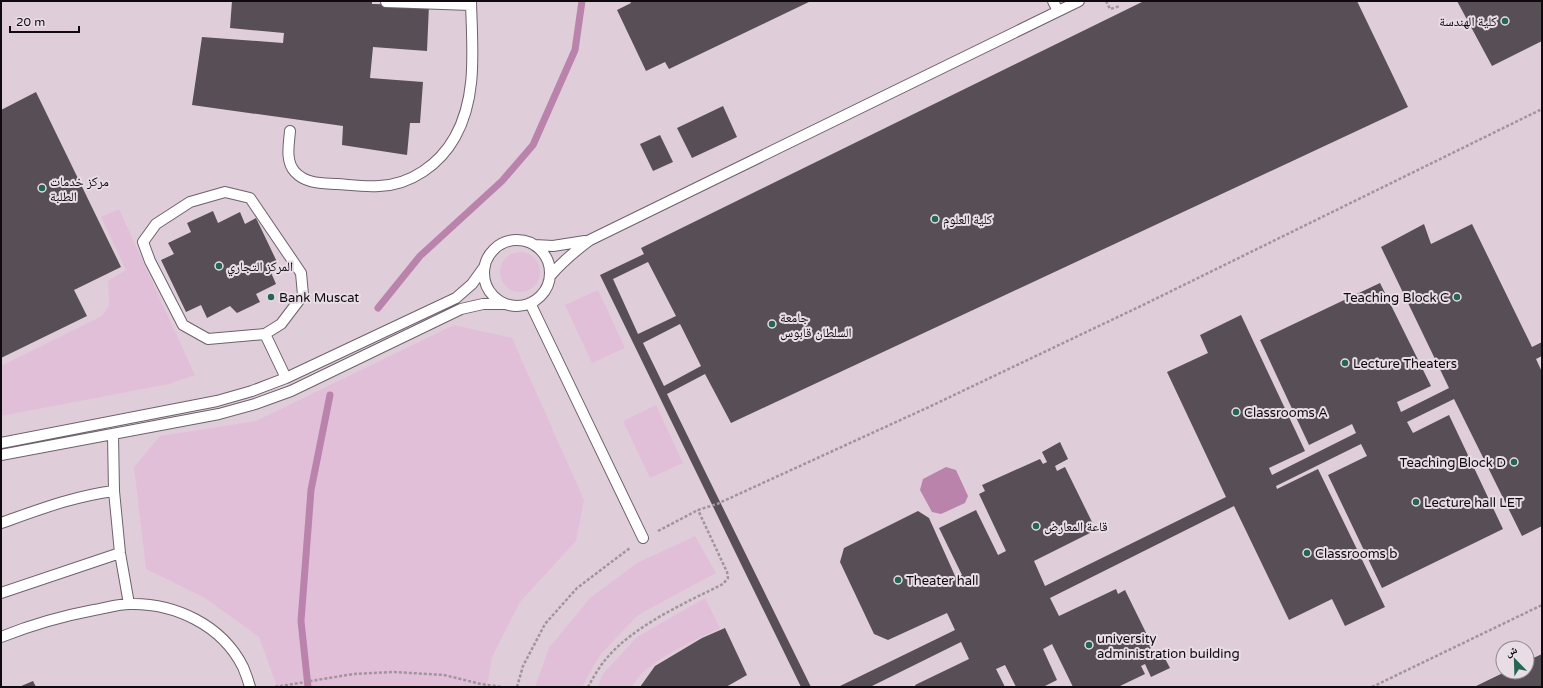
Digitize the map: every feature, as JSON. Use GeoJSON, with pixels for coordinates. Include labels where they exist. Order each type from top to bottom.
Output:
{"type":"FeatureCollection","features":[{"type":"Feature","properties":{"kind":"lane"},"geometry":{"type":"LineString","coordinates":[[1053,1],[1058,11]]}},
{"type":"Feature","properties":{"kind":"lane"},"geometry":{"type":"LineString","coordinates":[[550,276],[575,250],[590,240],[1079,1]]}},
{"type":"Feature","properties":{"kind":"lane"},"geometry":{"type":"LineString","coordinates":[[290,131],[289,160],[294,171],[302,179],[313,182],[380,186],[403,182],[424,172],[441,157],[455,138],[464,117],[470,95],[472,73],[471,3],[386,2]]}},
{"type":"Feature","properties":{"kind":"lane"},"geometry":{"type":"LineString","coordinates":[[225,192],[250,198],[301,273],[303,295],[281,324],[265,334],[208,339],[183,325],[150,261],[143,242],[156,224],[190,202],[225,192]]}},
{"type":"Feature","properties":{"kind":"lane"},"geometry":{"type":"LineString","coordinates":[[1,443],[217,401],[252,391],[286,378],[456,298],[472,284],[485,266],[490,254],[498,246],[504,243],[510,241],[522,241],[534,245],[553,246],[590,240]]}},
{"type":"Feature","properties":{"kind":"lane"},"geometry":{"type":"LineString","coordinates":[[1,455],[219,414],[256,404],[291,390],[461,309],[482,304],[522,306],[530,303],[540,297],[547,287],[550,276],[549,264],[543,253],[534,245]]}},
{"type":"Feature","properties":{"kind":"lane"},"geometry":{"type":"LineString","coordinates":[[485,266],[484,277],[488,289],[495,298],[505,304]]}},
{"type":"Feature","properties":{"kind":"lane"},"geometry":{"type":"LineString","coordinates":[[530,303],[643,538]]}},
{"type":"Feature","properties":{"kind":"lane"},"geometry":{"type":"LineString","coordinates":[[265,334],[286,378]]}},
{"type":"Feature","properties":{"kind":"lane"},"geometry":{"type":"LineString","coordinates":[[113,435],[114,491],[120,553],[129,604]]}},
{"type":"Feature","properties":{"kind":"lane"},"geometry":{"type":"LineString","coordinates":[[1,523],[68,500],[90,494],[114,491]]}},
{"type":"Feature","properties":{"kind":"lane"},"geometry":{"type":"LineString","coordinates":[[1,593],[120,553]]}},
{"type":"Feature","properties":{"kind":"lane"},"geometry":{"type":"LineString","coordinates":[[1,637],[50,620],[129,604],[156,605],[183,612],[206,625],[227,644],[242,666],[250,687]]}},
{"type":"Feature","properties":{"kind":"path"},"geometry":{"type":"LineString","coordinates":[[1106,1],[1110,9],[1120,6]]}},
{"type":"Feature","properties":{"kind":"path"},"geometry":{"type":"LineString","coordinates":[[517,687],[523,666],[545,624],[576,588],[643,538],[698,510],[717,504],[931,406],[1143,305],[1542,109]]}},
{"type":"Feature","properties":{"kind":"path"},"geometry":{"type":"LineString","coordinates":[[588,687],[606,658],[632,634],[668,612],[723,584],[728,578],[727,572],[698,510]]}},
{"type":"Feature","properties":{"kind":"path"},"geometry":{"type":"LineString","coordinates":[[1372,687],[1542,605]]}},
{"type":"Feature","properties":{"kind":"path"},"geometry":{"type":"LineString","coordinates":[[275,687],[353,674],[401,672],[444,675],[481,684],[502,687]]}},
{"type":"Feature","properties":{"kind":"shaded area","name":"جامعة السلطان قابوس"},"geometry":{"type":"Polygon","coordinates":[[[1,1],[1542,1],[1542,687],[1,687],[1,1]]]}},
{"type":"Feature","properties":{"kind":"shaded area"},"geometry":{"type":"Polygon","coordinates":[[[119,209],[195,375],[169,384],[1,416],[1,366],[102,316],[109,306],[108,281],[126,270],[101,217],[119,209]]]}},
{"type":"Feature","properties":{"kind":"shaded area"},"geometry":{"type":"Polygon","coordinates":[[[524,252],[531,255],[537,261],[540,272],[539,280],[531,289],[524,292],[516,292],[509,289],[501,280],[500,268],[503,261],[512,253],[524,252]]]}},
{"type":"Feature","properties":{"kind":"shaded area"},"geometry":{"type":"Polygon","coordinates":[[[598,290],[625,348],[592,363],[565,305],[598,290]]]}},
{"type":"Feature","properties":{"kind":"shaded area"},"geometry":{"type":"Polygon","coordinates":[[[454,325],[512,338],[584,500],[576,541],[520,602],[492,657],[487,687],[277,687],[259,637],[205,598],[146,569],[134,467],[160,436],[256,421],[454,325]]]}},
{"type":"Feature","properties":{"kind":"shaded area"},"geometry":{"type":"Polygon","coordinates":[[[656,405],[683,463],[650,478],[623,421],[656,405]]]}},
{"type":"Feature","properties":{"kind":"shaded area"},"geometry":{"type":"Polygon","coordinates":[[[946,467],[956,470],[968,496],[965,503],[941,514],[932,512],[920,490],[923,479],[946,467]]]}},
{"type":"Feature","properties":{"kind":"shaded area"},"geometry":{"type":"Polygon","coordinates":[[[695,536],[716,573],[638,615],[600,655],[582,687],[535,687],[549,648],[590,598],[637,563],[695,536]]]}},
{"type":"Feature","properties":{"kind":"shaded area"},"geometry":{"type":"Polygon","coordinates":[[[705,598],[720,628],[659,660],[638,678],[632,687],[598,687],[602,675],[637,637],[705,598]]]}},
{"type":"Feature","properties":{"kind":"building"},"geometry":{"type":"Polygon","coordinates":[[[232,1],[372,1],[372,4],[429,5],[427,51],[373,47],[370,78],[423,82],[420,123],[410,123],[407,155],[342,145],[343,126],[192,105],[202,37],[283,43],[284,33],[230,28],[232,1]]]}},
{"type":"Feature","properties":{"kind":"building"},"geometry":{"type":"Polygon","coordinates":[[[630,1],[811,1],[669,69],[665,62],[646,71],[617,10],[631,3],[630,1]]]}},
{"type":"Feature","properties":{"kind":"building","name":"كلية العلوم"},"geometry":{"type":"Polygon","coordinates":[[[1144,1],[1357,1],[1408,107],[731,423],[705,374],[667,394],[811,687],[801,687],[600,275],[644,254],[641,248],[1144,1]],[[648,262],[613,279],[638,334],[676,316],[648,262]],[[680,324],[643,343],[664,386],[701,366],[680,324]]]}},
{"type":"Feature","properties":{"kind":"building","name":"كلية الهندسة"},"geometry":{"type":"Polygon","coordinates":[[[1457,1],[1542,1],[1542,41],[1492,66],[1457,1]]]}},
{"type":"Feature","properties":{"kind":"building","name":"مركز خدمات الطلبة"},"geometry":{"type":"Polygon","coordinates":[[[36,92],[121,267],[74,290],[87,316],[1,358],[1,110],[36,92]]]}},
{"type":"Feature","properties":{"kind":"building"},"geometry":{"type":"Polygon","coordinates":[[[723,106],[737,137],[692,158],[677,128],[723,106]]]}},
{"type":"Feature","properties":{"kind":"building"},"geometry":{"type":"Polygon","coordinates":[[[660,135],[673,162],[653,171],[640,144],[660,135]]]}},
{"type":"Feature","properties":{"kind":"building","name":"المركز التجاري"},"geometry":{"type":"Polygon","coordinates":[[[213,211],[218,223],[240,212],[245,224],[256,218],[278,264],[269,268],[276,284],[256,294],[260,302],[237,313],[230,306],[207,318],[201,305],[186,312],[161,260],[174,254],[168,243],[191,232],[187,223],[213,211]]]}},
{"type":"Feature","properties":{"kind":"building"},"geometry":{"type":"Polygon","coordinates":[[[1424,224],[1431,244],[1472,224],[1532,347],[1542,342],[1542,356],[1536,359],[1542,372],[1542,526],[1522,536],[1454,399],[1407,422],[1413,433],[1449,415],[1503,529],[1382,588],[1328,475],[1367,456],[1361,444],[1276,486],[1277,489],[1318,469],[1385,607],[1345,626],[1332,599],[1289,620],[1234,506],[1050,598],[1059,616],[1116,589],[1118,594],[1125,590],[1153,647],[1145,651],[1148,657],[1161,651],[1170,668],[1151,677],[1145,664],[1141,666],[1145,674],[1118,687],[1073,687],[1052,644],[1043,649],[1057,680],[1043,687],[1016,687],[1005,665],[996,669],[1005,687],[916,687],[915,685],[969,659],[961,642],[870,687],[838,687],[955,630],[947,613],[888,640],[874,634],[840,562],[844,548],[918,511],[929,518],[956,578],[962,575],[939,528],[976,510],[998,555],[1006,551],[979,494],[985,491],[982,485],[1040,459],[1043,464],[1047,462],[1042,452],[1060,442],[1068,459],[1055,466],[1057,471],[1065,467],[1093,524],[1086,527],[1090,533],[1034,561],[1045,586],[1226,497],[1167,372],[1208,353],[1200,335],[1241,315],[1305,451],[1269,468],[1272,475],[1356,433],[1352,424],[1309,445],[1260,340],[1380,283],[1431,386],[1397,402],[1401,412],[1449,388],[1381,247],[1424,224]]]}},
{"type":"Feature","properties":{"kind":"building"},"geometry":{"type":"Polygon","coordinates":[[[725,628],[747,675],[726,687],[640,687],[655,666],[702,638],[725,628]]]}},
{"type":"Feature","properties":{"kind":"building"},"geometry":{"type":"Polygon","coordinates":[[[1542,654],[1542,687],[1474,687],[1495,677],[1495,680],[1535,680],[1535,657],[1542,654]]]}},
{"type":"Feature","properties":{"kind":"building"},"geometry":{"type":"Polygon","coordinates":[[[33,681],[36,687],[19,687],[33,681]]]}},
{"type":"Feature","properties":{"kind":"waterway"},"geometry":{"type":"LineString","coordinates":[[378,308],[420,256],[502,181],[533,145],[575,50],[582,1]]}},
{"type":"Feature","properties":{"kind":"waterway"},"geometry":{"type":"LineString","coordinates":[[308,687],[301,621],[311,490],[330,395]]}},
{"type":"Feature","properties":{"kind":"place","name":"كلية الهندسة"},"geometry":{"type":"Point","coordinates":[1505,21]}},
{"type":"Feature","properties":{"kind":"place","name":"مركز خدمات الطلبة"},"geometry":{"type":"Point","coordinates":[42,188]}},
{"type":"Feature","properties":{"kind":"place","name":"كلية العلوم"},"geometry":{"type":"Point","coordinates":[935,219]}},
{"type":"Feature","properties":{"kind":"place","name":"المركز التجاري"},"geometry":{"type":"Point","coordinates":[219,266]}},
{"type":"Feature","properties":{"kind":"place","name":"Bank Muscat"},"geometry":{"type":"Point","coordinates":[271,297]}},
{"type":"Feature","properties":{"kind":"place","name":"Teaching Block C"},"geometry":{"type":"Point","coordinates":[1457,297]}},
{"type":"Feature","properties":{"kind":"place","name":"جامعة السلطان قابوس"},"geometry":{"type":"Point","coordinates":[772,324]}},
{"type":"Feature","properties":{"kind":"place","name":"Lecture Theaters"},"geometry":{"type":"Point","coordinates":[1345,363]}},
{"type":"Feature","properties":{"kind":"place","name":"Classrooms A"},"geometry":{"type":"Point","coordinates":[1236,412]}},
{"type":"Feature","properties":{"kind":"place","name":"Teaching Block D"},"geometry":{"type":"Point","coordinates":[1514,462]}},
{"type":"Feature","properties":{"kind":"place","name":"Lecture hall LET"},"geometry":{"type":"Point","coordinates":[1416,502]}},
{"type":"Feature","properties":{"kind":"place","name":"قاعة المعارض"},"geometry":{"type":"Point","coordinates":[1036,526]}},
{"type":"Feature","properties":{"kind":"place","name":"Classrooms b"},"geometry":{"type":"Point","coordinates":[1307,553]}},
{"type":"Feature","properties":{"kind":"place","name":"Theater hall"},"geometry":{"type":"Point","coordinates":[898,580]}},
{"type":"Feature","properties":{"kind":"place","name":"university administration building"},"geometry":{"type":"Point","coordinates":[1089,645]}}]}
